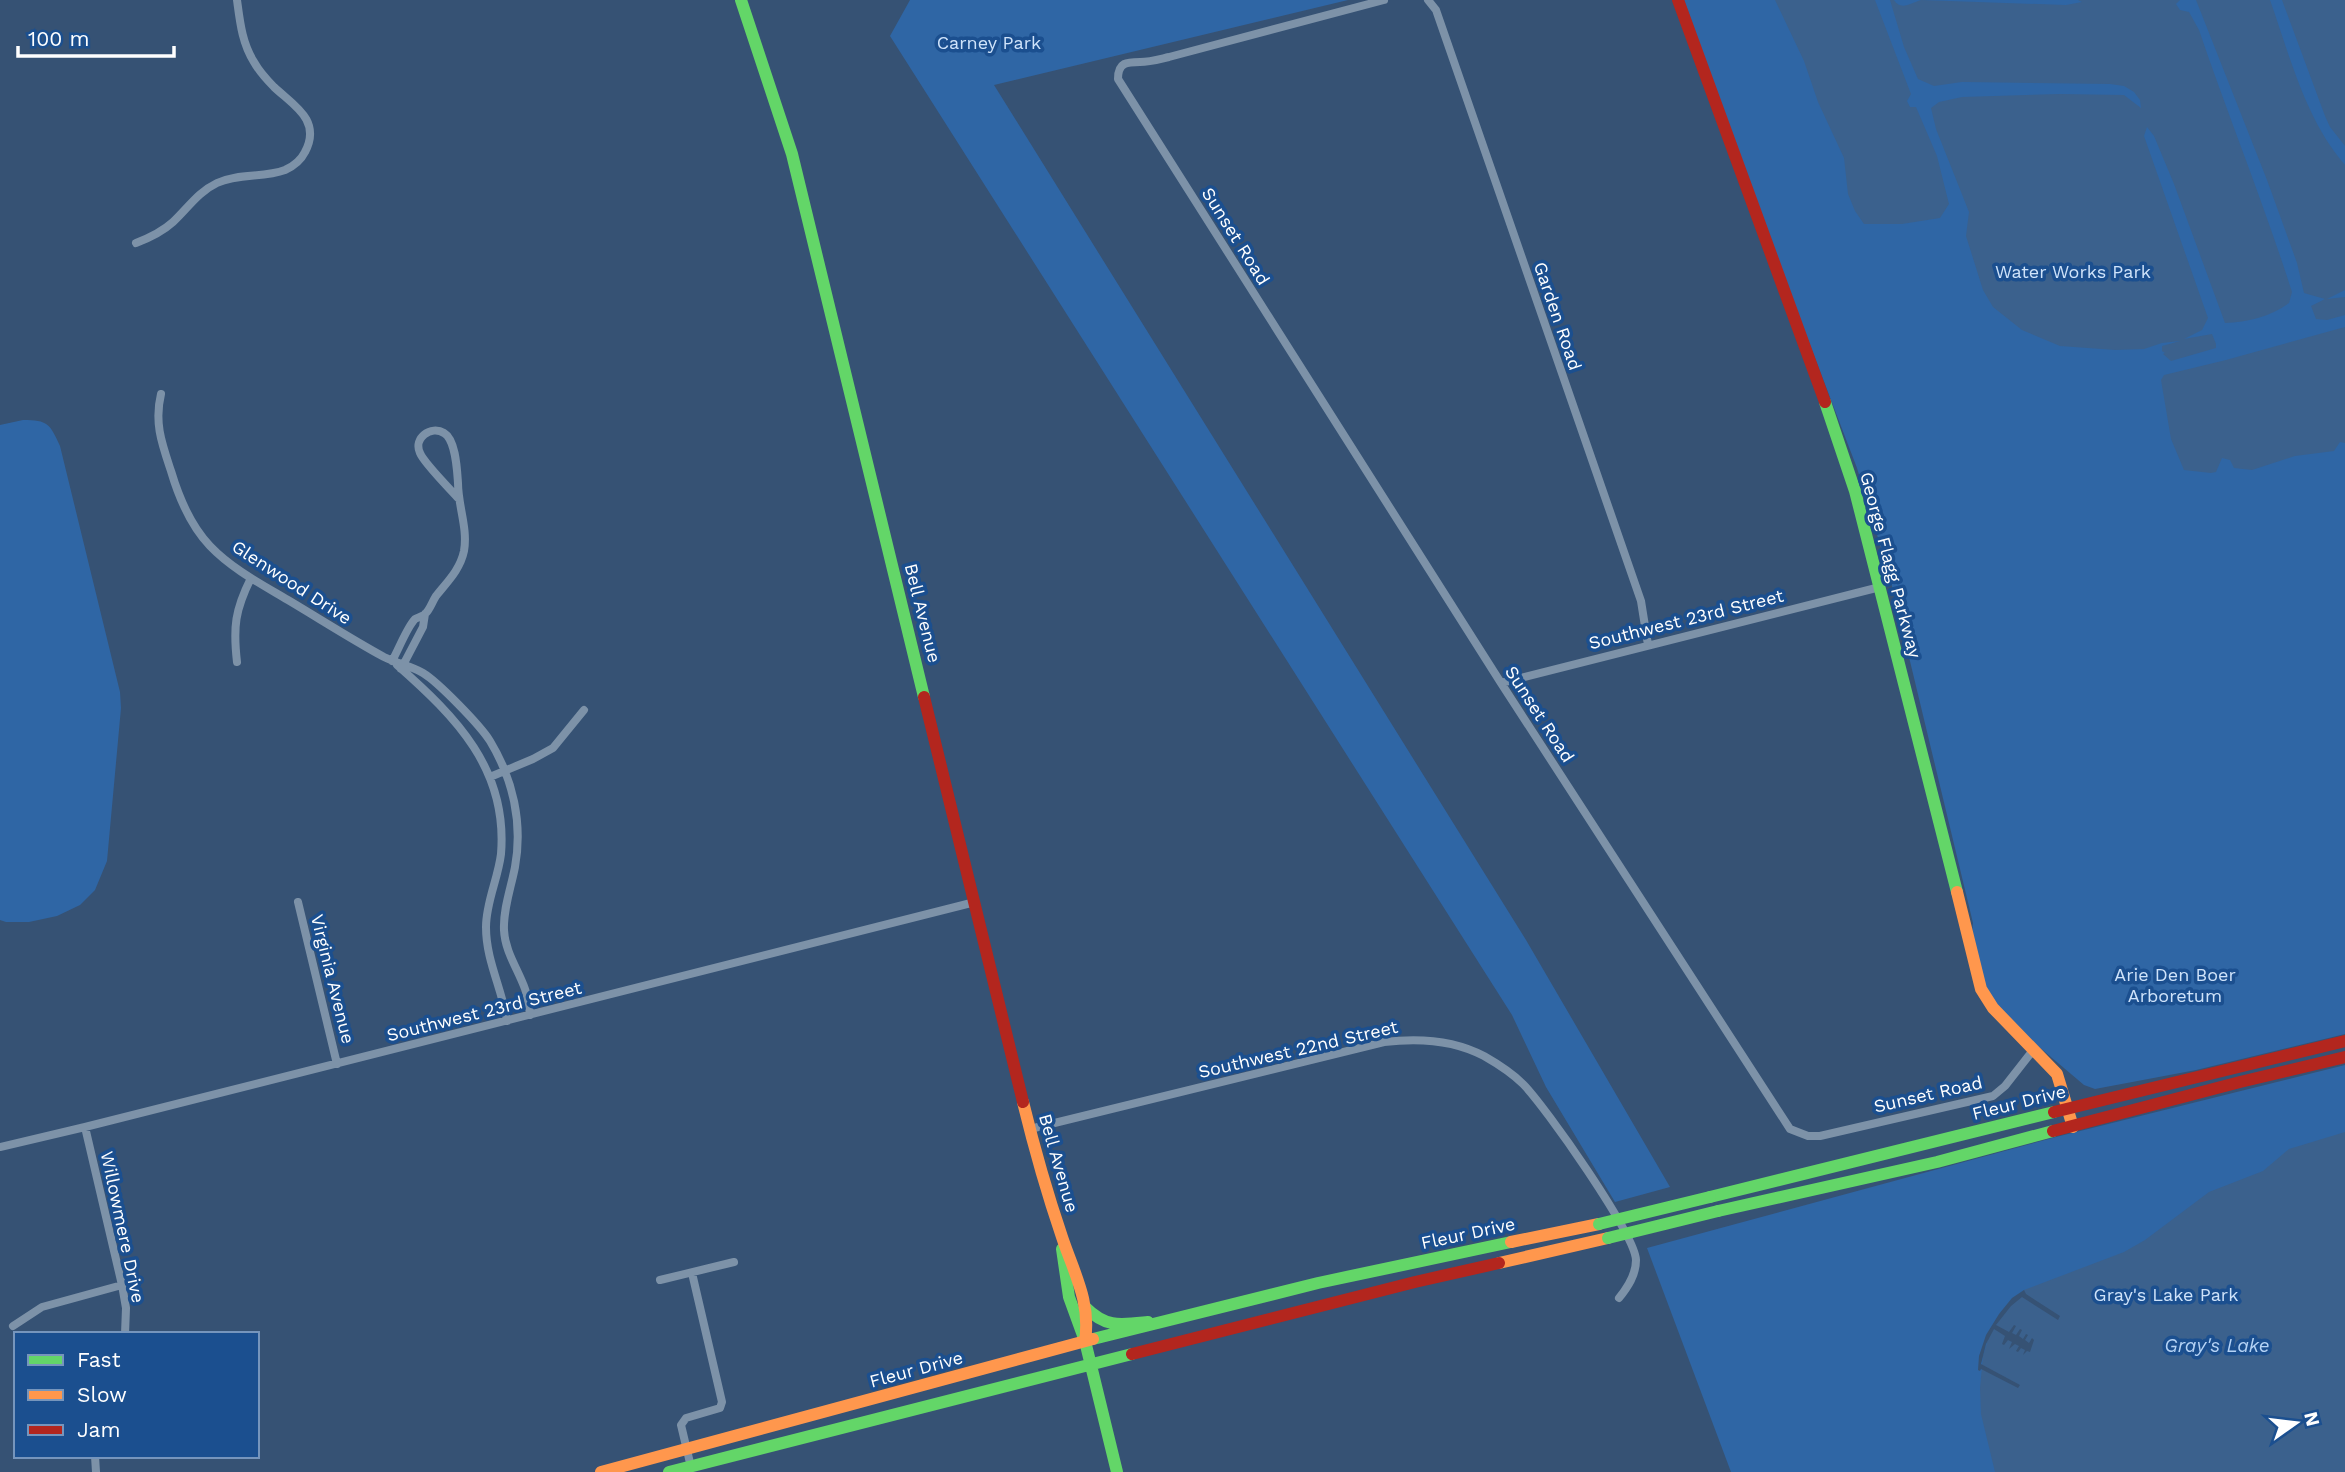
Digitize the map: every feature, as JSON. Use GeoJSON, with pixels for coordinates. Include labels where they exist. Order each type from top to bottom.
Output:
{"type":"FeatureCollection","features":[{"type":"Feature","properties":{"kind":"main road","name":"Bell Avenue"},"geometry":{"type":"LineString","coordinates":[[741,0],[792,154],[1030,1129],[1085,1307],[1088,1321],[1085,1341]]}},
{"type":"Feature","properties":{"kind":"main road","name":"George Flagg Parkway"},"geometry":{"type":"LineString","coordinates":[[1678,0],[1839,439],[1855,491],[1975,972],[1981,989],[1993,1008],[2057,1074],[2073,1126]]}},
{"type":"Feature","properties":{"kind":"main road","name":"Fleur Drive"},"geometry":{"type":"LineString","coordinates":[[601,1472],[1085,1341],[1318,1283],[1600,1224],[2345,1041]]}},
{"type":"Feature","properties":{"kind":"main road","name":"Fleur Drive"},"geometry":{"type":"LineString","coordinates":[[669,1472],[1415,1282],[1937,1162],[2345,1057]]}},
{"type":"Feature","properties":{"kind":"main road","name":"Bell Avenue"},"geometry":{"type":"LineString","coordinates":[[1062,1238],[1063,1273],[1076,1325],[1085,1341],[1117,1472]]}},
{"type":"Feature","properties":{"kind":"main road"},"geometry":{"type":"LineString","coordinates":[[1085,1307],[1095,1318],[1114,1325],[1176,1319]]}},
{"type":"Feature","properties":{"kind":"street"},"geometry":{"type":"LineString","coordinates":[[136,243],[161,232],[203,192],[217,183],[247,175],[285,170],[302,157],[307,148],[310,130],[307,120],[302,111],[267,80],[252,59],[243,35],[237,0]]}},
{"type":"Feature","properties":{"kind":"street","name":"Sunset Road"},"geometry":{"type":"LineString","coordinates":[[1384,0],[1169,57],[1127,61],[1121,65],[1118,79],[1501,683],[1790,1129],[1798,1134],[1820,1136],[1993,1096],[2005,1086],[2034,1049]]}},
{"type":"Feature","properties":{"kind":"street","name":"Garden Road"},"geometry":{"type":"LineString","coordinates":[[1428,0],[1436,10],[1641,601],[1648,645]]}},
{"type":"Feature","properties":{"kind":"street","name":"Glenwood Drive"},"geometry":{"type":"LineString","coordinates":[[161,394],[157,411],[158,430],[183,505],[211,547],[251,578],[402,667],[452,718],[469,740],[490,777],[499,806],[502,843],[486,924],[487,947],[490,964],[501,988],[507,1021]]}},
{"type":"Feature","properties":{"kind":"street"},"geometry":{"type":"LineString","coordinates":[[392,661],[415,620],[425,614],[457,568],[463,553],[463,521],[451,439],[443,432],[432,430],[424,434],[419,442],[419,453],[458,498]]}},
{"type":"Feature","properties":{"kind":"street"},"geometry":{"type":"LineString","coordinates":[[237,662],[235,615],[251,578]]}},
{"type":"Feature","properties":{"kind":"street","name":"Southwest 23rd Street"},"geometry":{"type":"LineString","coordinates":[[1501,683],[1880,587]]}},
{"type":"Feature","properties":{"kind":"street"},"geometry":{"type":"LineString","coordinates":[[402,667],[424,627],[425,614]]}},
{"type":"Feature","properties":{"kind":"street","name":"Glenwood Drive"},"geometry":{"type":"LineString","coordinates":[[402,667],[423,673],[464,711],[489,740],[505,770],[518,831],[504,933],[510,957],[527,992],[530,1015]]}},
{"type":"Feature","properties":{"kind":"street"},"geometry":{"type":"LineString","coordinates":[[490,777],[553,748],[584,710]]}},
{"type":"Feature","properties":{"kind":"street"},"geometry":{"type":"LineString","coordinates":[[492,893],[508,896]]}},
{"type":"Feature","properties":{"kind":"street","name":"Virginia Avenue"},"geometry":{"type":"LineString","coordinates":[[298,902],[337,1064]]}},
{"type":"Feature","properties":{"kind":"street","name":"Southwest 23rd Street"},"geometry":{"type":"LineString","coordinates":[[0,1147],[85,1128],[975,902]]}},
{"type":"Feature","properties":{"kind":"street","name":"Southwest 22nd Street"},"geometry":{"type":"LineString","coordinates":[[1030,1129],[1384,1042],[1434,1041],[1467,1049],[1511,1073],[1541,1105],[1629,1238],[1636,1258],[1633,1276],[1619,1298]]}},
{"type":"Feature","properties":{"kind":"street","name":"Willowmere Drive"},"geometry":{"type":"LineString","coordinates":[[85,1128],[122,1285],[126,1308],[125,1332]]}},
{"type":"Feature","properties":{"kind":"street"},"geometry":{"type":"LineString","coordinates":[[660,1280],[734,1262]]}},
{"type":"Feature","properties":{"kind":"street"},"geometry":{"type":"LineString","coordinates":[[691,1466],[681,1425],[686,1418],[720,1408],[722,1402],[692,1273]]}},
{"type":"Feature","properties":{"kind":"street"},"geometry":{"type":"LineString","coordinates":[[13,1326],[42,1307],[122,1285]]}},
{"type":"Feature","properties":{"kind":"green space","name":"Carney Park"},"geometry":{"type":"Polygon","coordinates":[[[910,0],[1348,0],[994,85],[1526,940],[1670,1187],[1615,1202],[1546,1087],[1512,1015],[890,36],[910,0]]]}},
{"type":"Feature","properties":{"kind":"green space","name":"Water Works Park"},"geometry":{"type":"Polygon","coordinates":[[[1684,0],[2345,0],[2345,1034],[2196,1070],[2095,1089],[2084,1085],[2013,1025],[1996,1007],[1983,981],[1972,934],[1973,923],[1890,578],[1857,468],[1768,235],[1684,0]]]}},
{"type":"Feature","properties":{"kind":"green space"},"geometry":{"type":"Polygon","coordinates":[[[23,420],[43,422],[54,433],[60,446],[120,692],[121,708],[107,861],[95,890],[80,905],[57,916],[29,922],[6,922],[0,920],[0,425],[23,420]]]}},
{"type":"Feature","properties":{"kind":"green space","name":"Gray's Lake Park"},"geometry":{"type":"Polygon","coordinates":[[[2345,1065],[2345,1472],[1731,1472],[1647,1248],[2056,1137],[2345,1065]]]}},
{"type":"Feature","properties":{"kind":"water"},"geometry":{"type":"Polygon","coordinates":[[[1775,0],[1875,0],[1911,94],[1907,101],[1910,107],[1916,107],[1937,156],[1949,204],[1940,218],[1902,224],[1864,224],[1848,194],[1844,158],[1818,102],[1804,61],[1775,0]]]}},
{"type":"Feature","properties":{"kind":"water"},"geometry":{"type":"Polygon","coordinates":[[[1890,0],[1903,6],[1921,0],[2066,5],[2082,2],[2078,0],[2180,0],[2176,4],[2180,10],[2189,12],[2199,30],[2258,194],[2292,292],[2289,303],[2258,318],[2225,323],[2174,184],[2154,136],[2147,127],[2144,136],[2208,318],[2202,330],[2184,339],[2212,334],[2216,348],[2171,361],[2163,354],[2165,353],[2162,346],[2180,341],[2144,349],[2115,350],[2060,346],[2022,330],[1993,307],[1983,290],[1966,236],[1969,212],[1936,129],[1931,108],[1939,102],[1962,97],[2124,95],[2141,108],[2140,100],[2124,86],[2110,84],[1962,82],[1934,86],[1918,79],[1904,47],[1890,0]]]}},
{"type":"Feature","properties":{"kind":"water"},"geometry":{"type":"Polygon","coordinates":[[[2196,0],[2270,0],[2309,107],[2319,128],[2345,165],[2345,290],[2327,299],[2345,297],[2345,315],[2327,320],[2316,319],[2311,306],[2325,299],[2304,293],[2297,263],[2267,180],[2196,0]]]}},
{"type":"Feature","properties":{"kind":"water"},"geometry":{"type":"Polygon","coordinates":[[[2282,0],[2345,0],[2345,146],[2325,116],[2282,0]]]}},
{"type":"Feature","properties":{"kind":"water"},"geometry":{"type":"Polygon","coordinates":[[[2345,327],[2345,443],[2340,442],[2334,451],[2295,456],[2252,470],[2234,468],[2230,460],[2222,458],[2216,472],[2184,470],[2171,439],[2161,380],[2164,375],[2345,327]]]}},
{"type":"Feature","properties":{"kind":"water","name":"Gray's Lake"},"geometry":{"type":"Polygon","coordinates":[[[2345,1132],[2345,1472],[1995,1472],[1981,1414],[1983,1356],[1989,1336],[2024,1290],[2124,1252],[2145,1240],[2209,1192],[2263,1171],[2289,1149],[2345,1132]]]}},
{"type":"Feature","properties":{"kind":"pier"},"geometry":{"type":"Polygon","coordinates":[[[2024,1290],[2060,1316],[2058,1320],[2022,1297],[1996,1325],[2009,1332],[2016,1326],[2012,1333],[2016,1335],[2022,1330],[2019,1336],[2023,1339],[2028,1335],[2025,1340],[2029,1343],[2032,1338],[2034,1340],[2030,1352],[2027,1351],[2023,1355],[2025,1350],[2021,1348],[2016,1351],[2019,1346],[2015,1344],[2009,1349],[2012,1342],[2008,1340],[2002,1344],[2005,1336],[1994,1329],[1986,1344],[1981,1364],[2020,1385],[2018,1388],[1981,1369],[1978,1370],[1979,1356],[1986,1335],[2012,1298],[2024,1290]]]}},
{"type":"Feature","properties":{"kind":"traffic: fast"},"geometry":{"type":"LineString","coordinates":[[741,0],[792,154],[924,697]]}},
{"type":"Feature","properties":{"kind":"traffic: fast"},"geometry":{"type":"LineString","coordinates":[[1825,402],[1855,491],[1957,892]]}},
{"type":"Feature","properties":{"kind":"traffic: fast"},"geometry":{"type":"LineString","coordinates":[[1710,1197],[2054,1112]]}},
{"type":"Feature","properties":{"kind":"traffic: fast"},"geometry":{"type":"LineString","coordinates":[[1718,1211],[1937,1162],[2053,1131]]}},
{"type":"Feature","properties":{"kind":"traffic: fast"},"geometry":{"type":"LineString","coordinates":[[1599,1224],[1710,1197]]}},
{"type":"Feature","properties":{"kind":"traffic: fast"},"geometry":{"type":"LineString","coordinates":[[1608,1238],[1718,1211]]}},
{"type":"Feature","properties":{"kind":"traffic: fast"},"geometry":{"type":"LineString","coordinates":[[1093,1339],[1318,1283],[1511,1242]]}},
{"type":"Feature","properties":{"kind":"traffic: fast"},"geometry":{"type":"LineString","coordinates":[[1062,1249],[1069,1297],[1085,1341],[1117,1472]]}},
{"type":"Feature","properties":{"kind":"traffic: fast"},"geometry":{"type":"LineString","coordinates":[[1085,1307],[1100,1319],[1114,1324],[1148,1322]]}},
{"type":"Feature","properties":{"kind":"traffic: fast"},"geometry":{"type":"LineString","coordinates":[[669,1472],[1132,1354]]}},
{"type":"Feature","properties":{"kind":"traffic: slow"},"geometry":{"type":"LineString","coordinates":[[1957,892],[1981,989],[1993,1008],[2057,1074],[2073,1127]]}},
{"type":"Feature","properties":{"kind":"traffic: slow"},"geometry":{"type":"LineString","coordinates":[[1023,1102],[1046,1187],[1084,1300],[1085,1341]]}},
{"type":"Feature","properties":{"kind":"traffic: slow"},"geometry":{"type":"LineString","coordinates":[[1511,1242],[1599,1224]]}},
{"type":"Feature","properties":{"kind":"traffic: slow"},"geometry":{"type":"LineString","coordinates":[[1499,1263],[1608,1238]]}},
{"type":"Feature","properties":{"kind":"traffic: slow"},"geometry":{"type":"LineString","coordinates":[[601,1472],[1093,1339]]}},
{"type":"Feature","properties":{"kind":"traffic: jam"},"geometry":{"type":"LineString","coordinates":[[1678,0],[1825,402]]}},
{"type":"Feature","properties":{"kind":"traffic: jam"},"geometry":{"type":"LineString","coordinates":[[924,697],[1023,1102]]}},
{"type":"Feature","properties":{"kind":"traffic: jam"},"geometry":{"type":"LineString","coordinates":[[2054,1112],[2345,1041]]}},
{"type":"Feature","properties":{"kind":"traffic: jam"},"geometry":{"type":"LineString","coordinates":[[2053,1131],[2345,1057]]}},
{"type":"Feature","properties":{"kind":"traffic: jam"},"geometry":{"type":"LineString","coordinates":[[1132,1354],[1499,1263]]}},
{"type":"Feature","properties":{"kind":"park label","name":"Arie Den Boer Arboretum"},"geometry":{"type":"Point","coordinates":[2175,984]}}]}
